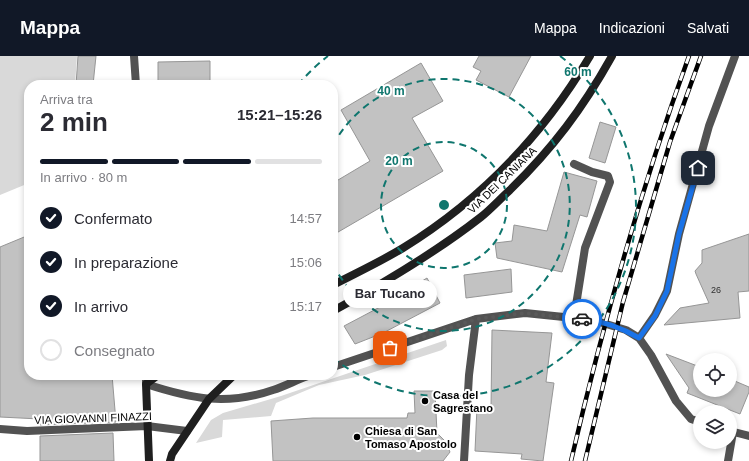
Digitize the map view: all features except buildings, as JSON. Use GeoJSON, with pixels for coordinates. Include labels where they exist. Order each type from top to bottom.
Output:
{"type":"FeatureCollection","features":[{"type":"Feature","properties":{"kind":"main road","name":"VIA DEI CANIANA"},"geometry":{"type":"LineString","coordinates":[[338,283],[402,249],[437,226],[473,198],[503,171],[557,108],[590,56]]}},
{"type":"Feature","properties":{"kind":"main road","name":"VIA DEI CANIANA"},"geometry":{"type":"LineString","coordinates":[[338,308],[379,286],[456,236],[483,216],[531,169],[560,136],[590,96],[612,56]]}},
{"type":"Feature","properties":{"kind":"main road"},"geometry":{"type":"LineString","coordinates":[[149,461],[146,384],[151,380]]}},
{"type":"Feature","properties":{"kind":"main road"},"geometry":{"type":"LineString","coordinates":[[170,461],[187,431],[209,399],[229,380]]}},
{"type":"Feature","properties":{"kind":"street"},"geometry":{"type":"LineString","coordinates":[[134,56],[136,80]]}},
{"type":"Feature","properties":{"kind":"street"},"geometry":{"type":"LineString","coordinates":[[639,338],[655,316],[667,291],[679,234],[709,126],[735,56]]}},
{"type":"Feature","properties":{"kind":"street"},"geometry":{"type":"LineString","coordinates":[[574,164],[592,172],[608,176],[610,182],[585,248],[574,318]]}},
{"type":"Feature","properties":{"kind":"street"},"geometry":{"type":"LineString","coordinates":[[338,366],[476,319],[525,313],[592,320],[626,330],[639,338],[651,355],[676,401],[693,420]]}},
{"type":"Feature","properties":{"kind":"street"},"geometry":{"type":"LineString","coordinates":[[464,461],[469,375],[476,319]]}},
{"type":"Feature","properties":{"kind":"street"},"geometry":{"type":"LineString","coordinates":[[146,380],[146,384],[174,393],[209,399],[235,400],[275,389],[297,380]]}},
{"type":"Feature","properties":{"kind":"street","name":"VIA GIOVANNI FINAZZI"},"geometry":{"type":"LineString","coordinates":[[0,429],[27,431],[148,426],[187,431]]}},
{"type":"Feature","properties":{"kind":"street"},"geometry":{"type":"LineString","coordinates":[[737,432],[749,436]]}},
{"type":"Feature","properties":{"kind":"street"},"geometry":{"type":"LineString","coordinates":[[728,461],[730,449]]}},
{"type":"Feature","properties":{"kind":"shaded area"},"geometry":{"type":"Polygon","coordinates":[[[0,56],[77,56],[75,80],[24,80],[24,185],[0,195],[0,56]]]}},
{"type":"Feature","properties":{"kind":"shaded area"},"geometry":{"type":"Polygon","coordinates":[[[446,340],[447,346],[442,350],[365,375],[319,385],[276,403],[271,416],[223,420],[222,437],[196,443],[211,420],[223,413],[328,380],[338,380],[338,377],[446,340]]]}},
{"type":"Feature","properties":{"kind":"railway"},"geometry":{"type":"LineString","coordinates":[[571,461],[596,358],[624,257],[671,106],[689,56]]}},
{"type":"Feature","properties":{"kind":"railway"},"geometry":{"type":"LineString","coordinates":[[585,461],[623,302],[670,142],[701,56]]}},
{"type":"Feature","properties":{"kind":"way so far"},"geometry":{"type":"LineString","coordinates":[[390,348],[476,319],[525,313],[582,319]]}},
{"type":"Feature","properties":{"kind":"place","name":"Bar Tucano"},"geometry":{"type":"Point","coordinates":[390,348]}},
{"type":"Feature","properties":{"kind":"place","name":"Casa del Sagrestano"},"geometry":{"type":"Point","coordinates":[425,401]}},
{"type":"Feature","properties":{"kind":"place","name":"Chiesa di San Tomaso Apostolo"},"geometry":{"type":"Point","coordinates":[357,437]}},
{"type":"Feature","properties":{"kind":"route"},"geometry":{"type":"LineString","coordinates":[[582,319],[592,320],[626,330],[639,338],[655,316],[667,291],[679,234],[698,168]]}}]}
